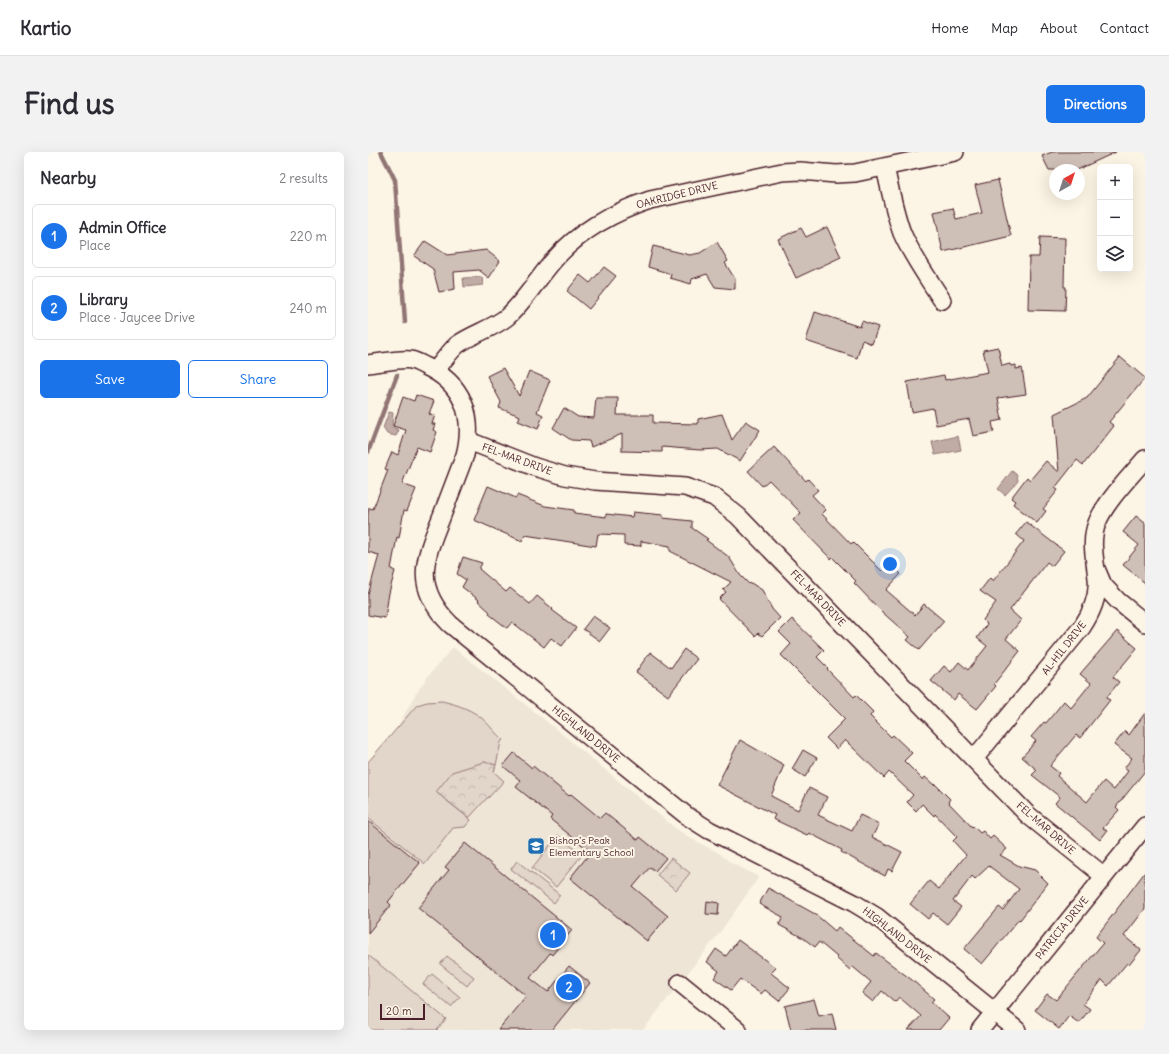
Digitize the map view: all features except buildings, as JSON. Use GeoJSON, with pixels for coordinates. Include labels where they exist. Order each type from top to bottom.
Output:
{"type":"FeatureCollection","features":[{"type":"Feature","properties":{"kind":"street","name":"OAKRIDGE DRIVE"},"geometry":{"type":"LineString","coordinates":[[435,371],[457,346],[493,326],[507,316],[564,250],[586,231],[610,216],[650,200],[782,172],[800,171],[836,174],[855,173],[955,152]]}},
{"type":"Feature","properties":{"kind":"street"},"geometry":{"type":"LineString","coordinates":[[885,166],[895,212],[903,234],[914,256],[942,300]]}},
{"type":"Feature","properties":{"kind":"street","name":"HIGHLAND DRIVE"},"geometry":{"type":"LineString","coordinates":[[368,364],[411,360],[435,371],[456,389],[468,414],[469,441],[465,455],[430,546],[425,563],[426,580],[430,597],[439,612],[450,624],[687,816],[709,830],[860,906],[877,917],[1017,1030]]}},
{"type":"Feature","properties":{"kind":"street","name":"FEL-MAR DRIVE"},"geometry":{"type":"LineString","coordinates":[[469,441],[565,476],[595,481],[685,487],[714,497],[738,516],[1028,815],[1104,876]]}},
{"type":"Feature","properties":{"kind":"street","name":"AL-HIL DRIVE"},"geometry":{"type":"LineString","coordinates":[[974,759],[1082,627],[1089,616],[1097,592],[1097,579],[1092,544],[1097,523],[1108,505],[1145,459]]}},
{"type":"Feature","properties":{"kind":"street"},"geometry":{"type":"LineString","coordinates":[[1094,566],[1103,585],[1118,601],[1145,623]]}},
{"type":"Feature","properties":{"kind":"street","name":"PATRICIA DRIVE"},"geometry":{"type":"LineString","coordinates":[[980,1030],[1145,826]]}},
{"type":"Feature","properties":{"kind":"street"},"geometry":{"type":"LineString","coordinates":[[680,983],[738,1030]]}},
{"type":"Feature","properties":{"kind":"shaded area"},"geometry":{"type":"Polygon","coordinates":[[[482,277],[483,285],[464,287],[463,278],[482,277]]]}},
{"type":"Feature","properties":{"kind":"shaded area"},"geometry":{"type":"Polygon","coordinates":[[[389,412],[393,413],[392,427],[399,430],[396,436],[387,434],[383,428],[389,412]]]}},
{"type":"Feature","properties":{"kind":"shaded area"},"geometry":{"type":"Polygon","coordinates":[[[958,436],[961,450],[935,455],[932,442],[958,436]]]}},
{"type":"Feature","properties":{"kind":"shaded area"},"geometry":{"type":"Polygon","coordinates":[[[1012,471],[1017,475],[1018,481],[1005,495],[998,489],[1012,471]]]}},
{"type":"Feature","properties":{"kind":"shaded area","name":"Bishop's Peak Elementary School"},"geometry":{"type":"Polygon","coordinates":[[[453,647],[561,733],[674,827],[690,838],[719,853],[730,862],[759,877],[721,931],[643,1030],[368,1030],[368,762],[398,726],[415,695],[429,675],[453,647]]]}},
{"type":"Feature","properties":{"kind":"green space"},"geometry":{"type":"Polygon","coordinates":[[[442,701],[475,713],[503,740],[501,742],[496,765],[484,762],[436,792],[471,820],[465,827],[453,828],[425,864],[368,818],[368,762],[417,705],[427,702],[442,701]]]}},
{"type":"Feature","properties":{"kind":"green space"},"geometry":{"type":"Polygon","coordinates":[[[484,762],[496,765],[494,772],[504,781],[469,818],[436,792],[452,772],[484,762]]]}},
{"type":"Feature","properties":{"kind":"green space"},"geometry":{"type":"Polygon","coordinates":[[[558,835],[582,855],[556,887],[532,868],[558,835]]]}},
{"type":"Feature","properties":{"kind":"green space"},"geometry":{"type":"Polygon","coordinates":[[[671,858],[690,873],[676,890],[657,875],[671,858]]]}},
{"type":"Feature","properties":{"kind":"green space"},"geometry":{"type":"Polygon","coordinates":[[[517,861],[560,895],[554,903],[511,869],[517,861]]]}},
{"type":"Feature","properties":{"kind":"green space"},"geometry":{"type":"Polygon","coordinates":[[[368,955],[446,1019],[437,1030],[368,1030],[368,955]]]}},
{"type":"Feature","properties":{"kind":"green space"},"geometry":{"type":"Polygon","coordinates":[[[447,956],[474,977],[467,986],[440,964],[447,956]]]}},
{"type":"Feature","properties":{"kind":"green space"},"geometry":{"type":"Polygon","coordinates":[[[432,974],[460,997],[451,1007],[423,984],[432,974]]]}},
{"type":"Feature","properties":{"kind":"waterway"},"geometry":{"type":"LineString","coordinates":[[381,152],[395,180],[405,322]]}},
{"type":"Feature","properties":{"kind":"waterway"},"geometry":{"type":"LineString","coordinates":[[368,452],[397,375]]}},
{"type":"Feature","properties":{"kind":"place","name":"Bishop's Peak Elementary School"},"geometry":{"type":"Point","coordinates":[536,846]}},
{"type":"Feature","properties":{"kind":"place","name":"Admin Office"},"geometry":{"type":"Point","coordinates":[553,935]}},
{"type":"Feature","properties":{"kind":"place","name":"Library"},"geometry":{"type":"Point","coordinates":[569,987]}}]}
